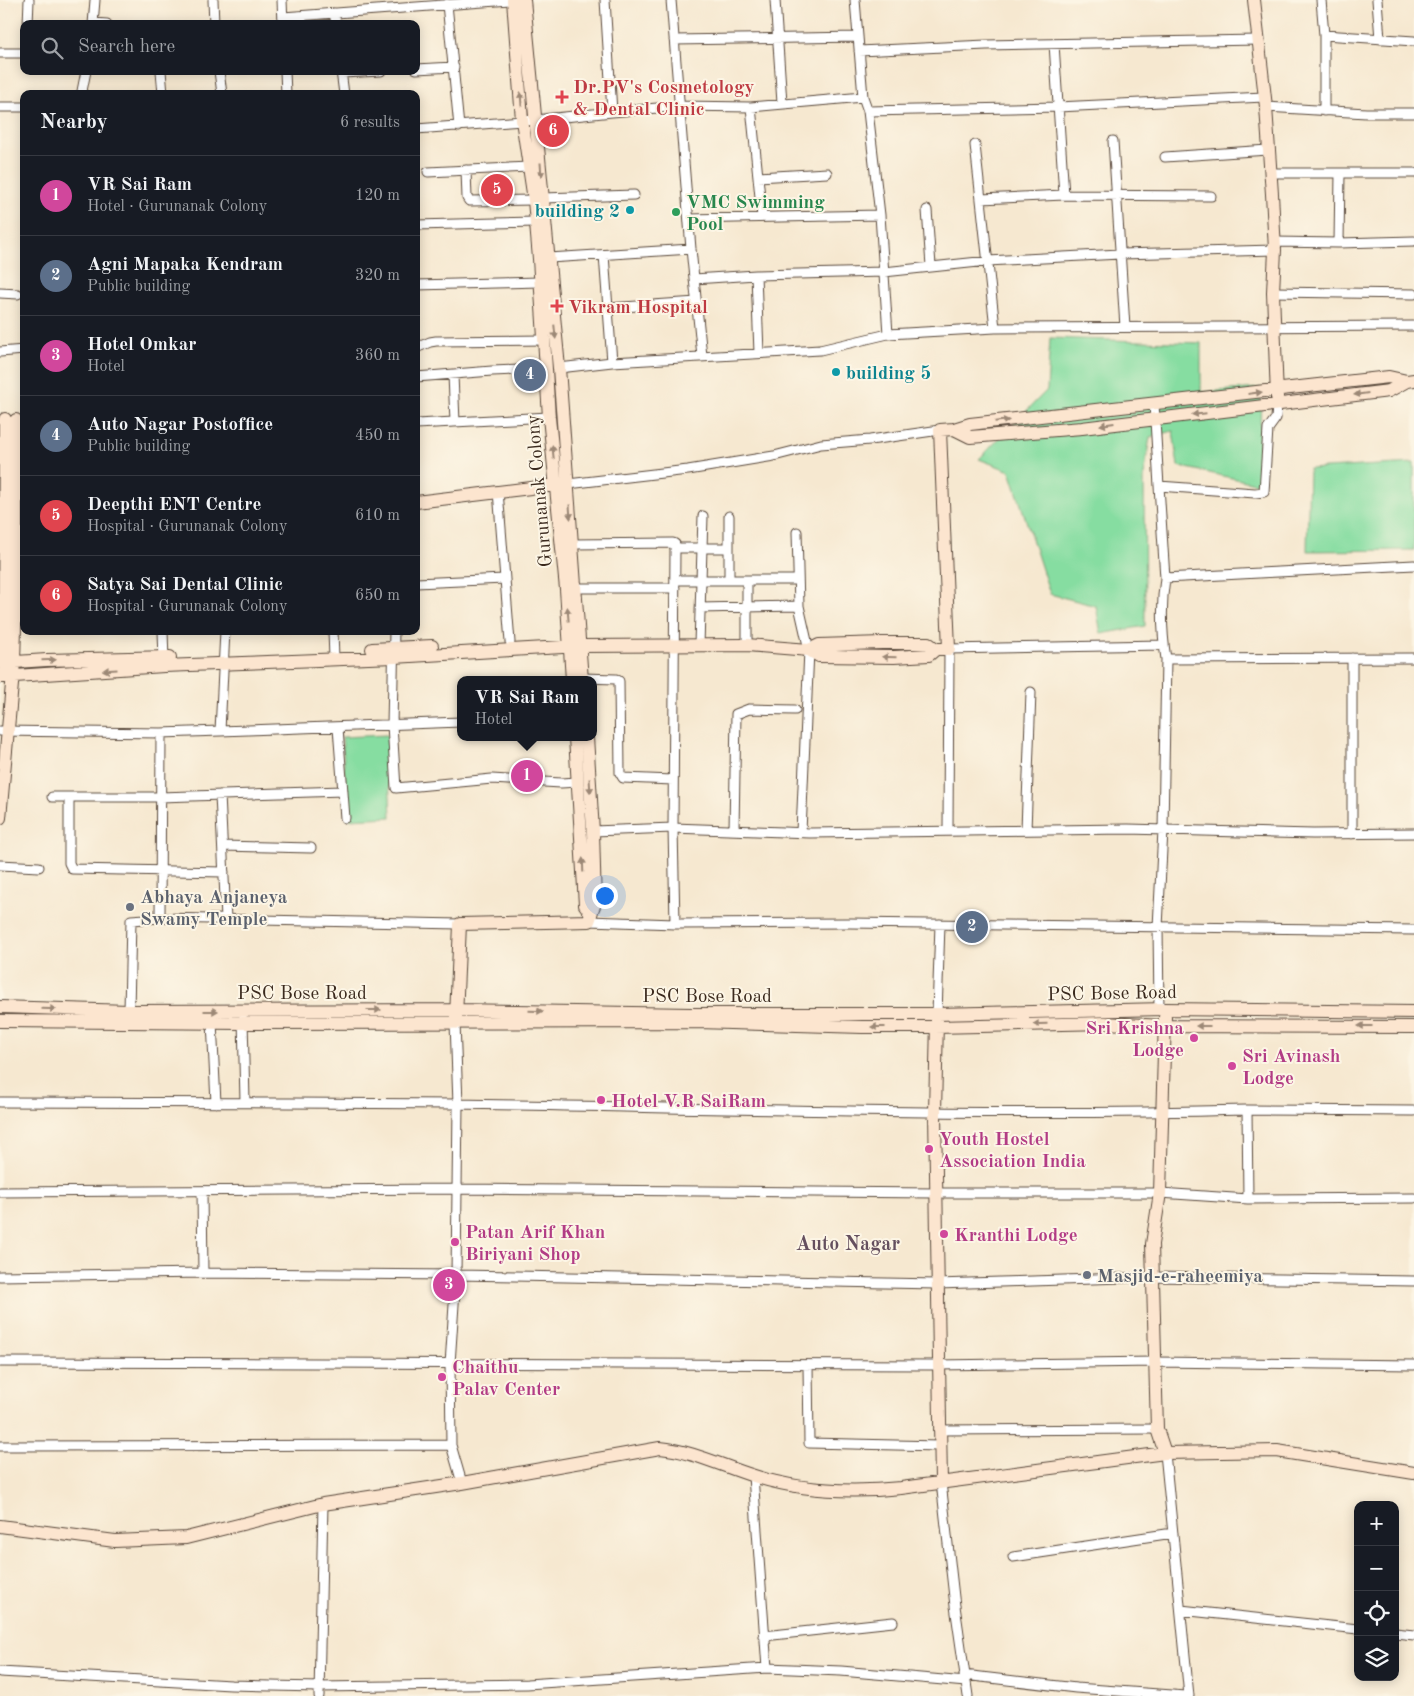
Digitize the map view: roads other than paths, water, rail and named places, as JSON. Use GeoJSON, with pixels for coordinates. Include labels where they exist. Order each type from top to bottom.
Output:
{"type":"FeatureCollection","features":[{"type":"Feature","properties":{"kind":"street"},"geometry":{"type":"LineString","coordinates":[[28,20],[29,0]]}},
{"type":"Feature","properties":{"kind":"street"},"geometry":{"type":"LineString","coordinates":[[93,20],[95,0]]}},
{"type":"Feature","properties":{"kind":"street"},"geometry":{"type":"LineString","coordinates":[[213,0],[214,20]]}},
{"type":"Feature","properties":{"kind":"street"},"geometry":{"type":"LineString","coordinates":[[282,0],[283,20],[334,13],[512,0]]}},
{"type":"Feature","properties":{"kind":"street","name":"Gurunanak Colony"},"geometry":{"type":"LineString","coordinates":[[512,0],[522,120],[529,167],[538,199],[549,258],[553,373],[579,676]]}},
{"type":"Feature","properties":{"kind":"street","name":"Gurunanak Colony"},"geometry":{"type":"LineString","coordinates":[[524,0],[536,120],[538,199],[536,222],[544,340],[553,373],[549,416],[573,544],[576,588],[575,643]]}},
{"type":"Feature","properties":{"kind":"street"},"geometry":{"type":"LineString","coordinates":[[605,0],[612,112]]}},
{"type":"Feature","properties":{"kind":"street"},"geometry":{"type":"LineString","coordinates":[[671,0],[702,356]]}},
{"type":"Feature","properties":{"kind":"street"},"geometry":{"type":"LineString","coordinates":[[775,0],[782,103]]}},
{"type":"Feature","properties":{"kind":"street"},"geometry":{"type":"LineString","coordinates":[[855,0],[863,97],[868,110],[880,215],[888,334]]}},
{"type":"Feature","properties":{"kind":"street"},"geometry":{"type":"LineString","coordinates":[[1160,486],[1254,493],[1264,492],[1268,429],[1276,418],[1277,390],[1272,292],[1274,246],[1270,173],[1265,102],[1254,0]]}},
{"type":"Feature","properties":{"kind":"street"},"geometry":{"type":"LineString","coordinates":[[1321,0],[1324,35],[1324,111]]}},
{"type":"Feature","properties":{"kind":"street"},"geometry":{"type":"LineString","coordinates":[[1377,0],[1380,39]]}},
{"type":"Feature","properties":{"kind":"street"},"geometry":{"type":"LineString","coordinates":[[447,4],[459,127]]}},
{"type":"Feature","properties":{"kind":"street"},"geometry":{"type":"LineString","coordinates":[[334,13],[335,20]]}},
{"type":"Feature","properties":{"kind":"street"},"geometry":{"type":"LineString","coordinates":[[1324,35],[1414,41]]}},
{"type":"Feature","properties":{"kind":"street"},"geometry":{"type":"LineString","coordinates":[[674,40],[858,37]]}},
{"type":"Feature","properties":{"kind":"street"},"geometry":{"type":"LineString","coordinates":[[859,50],[1258,40]]}},
{"type":"Feature","properties":{"kind":"street"},"geometry":{"type":"LineString","coordinates":[[1054,44],[1064,195]]}},
{"type":"Feature","properties":{"kind":"street"},"geometry":{"type":"LineString","coordinates":[[0,53],[20,53]]}},
{"type":"Feature","properties":{"kind":"street"},"geometry":{"type":"LineString","coordinates":[[420,69],[454,68]]}},
{"type":"Feature","properties":{"kind":"street"},"geometry":{"type":"LineString","coordinates":[[82,90],[85,75]]}},
{"type":"Feature","properties":{"kind":"street"},"geometry":{"type":"LineString","coordinates":[[161,75],[163,90]]}},
{"type":"Feature","properties":{"kind":"street"},"geometry":{"type":"LineString","coordinates":[[220,75],[221,90]]}},
{"type":"Feature","properties":{"kind":"street"},"geometry":{"type":"LineString","coordinates":[[285,75],[286,90]]}},
{"type":"Feature","properties":{"kind":"street"},"geometry":{"type":"LineString","coordinates":[[341,75],[343,90]]}},
{"type":"Feature","properties":{"kind":"street"},"geometry":{"type":"LineString","coordinates":[[420,129],[459,127],[680,106],[751,107],[863,97]]}},
{"type":"Feature","properties":{"kind":"street"},"geometry":{"type":"LineString","coordinates":[[868,110],[1265,102],[1324,111],[1414,113]]}},
{"type":"Feature","properties":{"kind":"street"},"geometry":{"type":"LineString","coordinates":[[0,107],[20,107]]}},
{"type":"Feature","properties":{"kind":"street"},"geometry":{"type":"LineString","coordinates":[[751,107],[762,217]]}},
{"type":"Feature","properties":{"kind":"street"},"geometry":{"type":"LineString","coordinates":[[1113,141],[1125,327]]}},
{"type":"Feature","properties":{"kind":"street"},"geometry":{"type":"LineString","coordinates":[[975,145],[995,328]]}},
{"type":"Feature","properties":{"kind":"street"},"geometry":{"type":"LineString","coordinates":[[1165,157],[1268,150]]}},
{"type":"Feature","properties":{"kind":"street"},"geometry":{"type":"LineString","coordinates":[[428,172],[529,167]]}},
{"type":"Feature","properties":{"kind":"street"},"geometry":{"type":"LineString","coordinates":[[466,170],[467,198],[469,202],[634,195]]}},
{"type":"Feature","properties":{"kind":"street"},"geometry":{"type":"LineString","coordinates":[[758,178],[827,173]]}},
{"type":"Feature","properties":{"kind":"street"},"geometry":{"type":"LineString","coordinates":[[1270,173],[1414,173]]}},
{"type":"Feature","properties":{"kind":"street"},"geometry":{"type":"LineString","coordinates":[[1339,243],[1340,173]]}},
{"type":"Feature","properties":{"kind":"street"},"geometry":{"type":"LineString","coordinates":[[982,199],[1064,195],[1211,196]]}},
{"type":"Feature","properties":{"kind":"street"},"geometry":{"type":"LineString","coordinates":[[927,210],[931,266]]}},
{"type":"Feature","properties":{"kind":"street"},"geometry":{"type":"LineString","coordinates":[[689,219],[880,215]]}},
{"type":"Feature","properties":{"kind":"street"},"geometry":{"type":"LineString","coordinates":[[420,225],[536,222]]}},
{"type":"Feature","properties":{"kind":"street"},"geometry":{"type":"LineString","coordinates":[[694,280],[756,275],[884,272],[988,261],[1274,246],[1414,241]]}},
{"type":"Feature","properties":{"kind":"street"},"geometry":{"type":"LineString","coordinates":[[549,258],[692,249]]}},
{"type":"Feature","properties":{"kind":"street"},"geometry":{"type":"LineString","coordinates":[[604,255],[612,362]]}},
{"type":"Feature","properties":{"kind":"street"},"geometry":{"type":"LineString","coordinates":[[756,275],[759,353]]}},
{"type":"Feature","properties":{"kind":"street"},"geometry":{"type":"LineString","coordinates":[[420,285],[540,282]]}},
{"type":"Feature","properties":{"kind":"street"},"geometry":{"type":"LineString","coordinates":[[1272,292],[1414,294]]}},
{"type":"Feature","properties":{"kind":"street"},"geometry":{"type":"LineString","coordinates":[[0,293],[18,294]]}},
{"type":"Feature","properties":{"kind":"street"},"geometry":{"type":"LineString","coordinates":[[608,308],[697,302]]}},
{"type":"Feature","properties":{"kind":"street"},"geometry":{"type":"LineString","coordinates":[[420,376],[492,371],[553,373],[612,362],[820,350],[888,334],[995,328],[1414,326]]}},
{"type":"Feature","properties":{"kind":"street"},"geometry":{"type":"LineString","coordinates":[[420,346],[436,341],[544,340]]}},
{"type":"Feature","properties":{"kind":"street"},"geometry":{"type":"LineString","coordinates":[[0,352],[20,350]]}},
{"type":"Feature","properties":{"kind":"street"},"geometry":{"type":"LineString","coordinates":[[453,375],[456,422]]}},
{"type":"Feature","properties":{"kind":"street"},"geometry":{"type":"LineString","coordinates":[[420,501],[688,470],[774,456],[821,444],[870,440],[954,429],[970,424],[1389,377],[1410,381]]}},
{"type":"Feature","properties":{"kind":"street"},"geometry":{"type":"LineString","coordinates":[[954,429],[970,437],[995,436],[1389,391],[1410,381]]}},
{"type":"Feature","properties":{"kind":"street"},"geometry":{"type":"LineString","coordinates":[[0,1672],[319,1692],[527,1684],[767,1668],[965,1679],[1188,1696],[1164,1453],[1157,1429],[1155,1362],[1152,1244],[1160,1193],[1165,1026],[1162,1009],[1158,927],[1163,830],[1166,659],[1163,645],[1163,590],[1165,578],[1154,404]]}},
{"type":"Feature","properties":{"kind":"street"},"geometry":{"type":"LineString","coordinates":[[420,424],[549,416]]}},
{"type":"Feature","properties":{"kind":"street"},"geometry":{"type":"LineString","coordinates":[[11,420],[3,478],[13,536]]}},
{"type":"Feature","properties":{"kind":"street"},"geometry":{"type":"LineString","coordinates":[[0,818],[2,729],[13,536],[11,420]]}},
{"type":"Feature","properties":{"kind":"street"},"geometry":{"type":"LineString","coordinates":[[940,430],[949,649],[948,831]]}},
{"type":"Feature","properties":{"kind":"street"},"geometry":{"type":"LineString","coordinates":[[498,491],[510,642]]}},
{"type":"Feature","properties":{"kind":"street"},"geometry":{"type":"LineString","coordinates":[[698,645],[703,516]]}},
{"type":"Feature","properties":{"kind":"street"},"geometry":{"type":"LineString","coordinates":[[729,516],[729,580]]}},
{"type":"Feature","properties":{"kind":"street"},"geometry":{"type":"LineString","coordinates":[[797,532],[798,606],[809,650],[801,832]]}},
{"type":"Feature","properties":{"kind":"street"},"geometry":{"type":"LineString","coordinates":[[573,544],[675,544],[673,645],[675,924]]}},
{"type":"Feature","properties":{"kind":"street"},"geometry":{"type":"LineString","coordinates":[[675,548],[729,548]]}},
{"type":"Feature","properties":{"kind":"street"},"geometry":{"type":"LineString","coordinates":[[1165,578],[1414,565]]}},
{"type":"Feature","properties":{"kind":"street"},"geometry":{"type":"LineString","coordinates":[[420,583],[504,579]]}},
{"type":"Feature","properties":{"kind":"street"},"geometry":{"type":"LineString","coordinates":[[576,588],[675,584],[701,580],[798,580]]}},
{"type":"Feature","properties":{"kind":"street"},"geometry":{"type":"LineString","coordinates":[[747,580],[747,644]]}},
{"type":"Feature","properties":{"kind":"street"},"geometry":{"type":"LineString","coordinates":[[700,608],[798,606]]}},
{"type":"Feature","properties":{"kind":"street"},"geometry":{"type":"LineString","coordinates":[[163,635],[164,662]]}},
{"type":"Feature","properties":{"kind":"street"},"geometry":{"type":"LineString","coordinates":[[220,731],[225,635]]}},
{"type":"Feature","properties":{"kind":"street"},"geometry":{"type":"LineString","coordinates":[[333,635],[334,654]]}},
{"type":"Feature","properties":{"kind":"street"},"geometry":{"type":"LineString","coordinates":[[394,635],[392,725],[396,788],[492,779],[578,782]]}},
{"type":"Feature","properties":{"kind":"street"},"geometry":{"type":"LineString","coordinates":[[395,652],[510,642],[673,645],[747,644],[809,650],[819,656],[894,657],[929,655],[936,649],[1163,645]]}},
{"type":"Feature","properties":{"kind":"street"},"geometry":{"type":"LineString","coordinates":[[6,662],[225,660],[575,643]]}},
{"type":"Feature","properties":{"kind":"street"},"geometry":{"type":"LineString","coordinates":[[1352,658],[1352,834]]}},
{"type":"Feature","properties":{"kind":"street"},"geometry":{"type":"LineString","coordinates":[[1166,659],[1414,658]]}},
{"type":"Feature","properties":{"kind":"street"},"geometry":{"type":"LineString","coordinates":[[5,677],[164,662]]}},
{"type":"Feature","properties":{"kind":"street"},"geometry":{"type":"LineString","coordinates":[[597,679],[616,679],[619,682],[620,773],[623,778],[673,780]]}},
{"type":"Feature","properties":{"kind":"street"},"geometry":{"type":"LineString","coordinates":[[1026,830],[1031,692]]}},
{"type":"Feature","properties":{"kind":"street"},"geometry":{"type":"LineString","coordinates":[[734,830],[736,714],[749,709],[795,710]]}},
{"type":"Feature","properties":{"kind":"street"},"geometry":{"type":"LineString","coordinates":[[2,729],[161,733],[457,722]]}},
{"type":"Feature","properties":{"kind":"street"},"geometry":{"type":"LineString","coordinates":[[338,728],[345,818]]}},
{"type":"Feature","properties":{"kind":"street"},"geometry":{"type":"LineString","coordinates":[[160,918],[161,733]]}},
{"type":"Feature","properties":{"kind":"street"},"geometry":{"type":"LineString","coordinates":[[575,741],[585,905],[589,916]]}},
{"type":"Feature","properties":{"kind":"street"},"geometry":{"type":"LineString","coordinates":[[587,741],[595,904],[589,916]]}},
{"type":"Feature","properties":{"kind":"street"},"geometry":{"type":"LineString","coordinates":[[52,797],[160,797],[343,791]]}},
{"type":"Feature","properties":{"kind":"street"},"geometry":{"type":"LineString","coordinates":[[220,795],[226,919]]}},
{"type":"Feature","properties":{"kind":"street"},"geometry":{"type":"LineString","coordinates":[[69,798],[69,863],[72,869],[224,872]]}},
{"type":"Feature","properties":{"kind":"street"},"geometry":{"type":"LineString","coordinates":[[593,831],[673,828],[801,832],[1128,829],[1352,834],[1414,833]]}},
{"type":"Feature","properties":{"kind":"street"},"geometry":{"type":"LineString","coordinates":[[222,846],[311,848]]}},
{"type":"Feature","properties":{"kind":"street"},"geometry":{"type":"LineString","coordinates":[[0,865],[40,867]]}},
{"type":"Feature","properties":{"kind":"street"},"geometry":{"type":"LineString","coordinates":[[129,1011],[131,920],[160,918],[460,924],[589,916],[675,924],[850,922],[1414,930]]}},
{"type":"Feature","properties":{"kind":"street"},"geometry":{"type":"LineString","coordinates":[[460,924],[455,1023],[458,1104],[456,1275],[450,1364],[451,1446],[462,1482]]}},
{"type":"Feature","properties":{"kind":"street"},"geometry":{"type":"LineString","coordinates":[[940,924],[936,1113],[940,1482],[968,1696]]}},
{"type":"Feature","properties":{"kind":"street","name":"PSC Bose Road"},"geometry":{"type":"LineString","coordinates":[[0,1007],[455,1023],[937,1020],[1162,1009],[1414,1012]]}},
{"type":"Feature","properties":{"kind":"street","name":"PSC Bose Road"},"geometry":{"type":"LineString","coordinates":[[0,1021],[212,1022],[242,1017],[457,1010],[1105,1023],[1165,1026],[1414,1026]]}},
{"type":"Feature","properties":{"kind":"street"},"geometry":{"type":"LineString","coordinates":[[242,1017],[245,1102]]}},
{"type":"Feature","properties":{"kind":"street"},"geometry":{"type":"LineString","coordinates":[[212,1022],[216,1103]]}},
{"type":"Feature","properties":{"kind":"street"},"geometry":{"type":"LineString","coordinates":[[0,1102],[458,1104],[936,1113],[1247,1110],[1414,1111]]}},
{"type":"Feature","properties":{"kind":"street"},"geometry":{"type":"LineString","coordinates":[[1247,1110],[1248,1198]]}},
{"type":"Feature","properties":{"kind":"street"},"geometry":{"type":"LineString","coordinates":[[0,1192],[457,1190],[936,1194],[1160,1193],[1248,1198],[1414,1198]]}},
{"type":"Feature","properties":{"kind":"street"},"geometry":{"type":"LineString","coordinates":[[202,1191],[203,1273]]}},
{"type":"Feature","properties":{"kind":"street"},"geometry":{"type":"LineString","coordinates":[[0,1276],[203,1273],[456,1275],[937,1284],[1153,1277],[1414,1281]]}},
{"type":"Feature","properties":{"kind":"street"},"geometry":{"type":"LineString","coordinates":[[0,1362],[808,1365],[1155,1362],[1414,1365]]}},
{"type":"Feature","properties":{"kind":"street"},"geometry":{"type":"LineString","coordinates":[[808,1365],[809,1443],[939,1446]]}},
{"type":"Feature","properties":{"kind":"street"},"geometry":{"type":"LineString","coordinates":[[939,1430],[1157,1429]]}},
{"type":"Feature","properties":{"kind":"street"},"geometry":{"type":"LineString","coordinates":[[0,1446],[451,1446]]}},
{"type":"Feature","properties":{"kind":"street"},"geometry":{"type":"LineString","coordinates":[[0,1526],[115,1541],[186,1538],[323,1504],[660,1448],[683,1450],[753,1476],[795,1485],[836,1490],[867,1491],[1164,1453],[1277,1451],[1414,1474]]}},
{"type":"Feature","properties":{"kind":"street"},"geometry":{"type":"LineString","coordinates":[[753,1476],[767,1668]]}},
{"type":"Feature","properties":{"kind":"street"},"geometry":{"type":"LineString","coordinates":[[319,1692],[323,1504]]}},
{"type":"Feature","properties":{"kind":"street"},"geometry":{"type":"LineString","coordinates":[[1012,1557],[1173,1533]]}},
{"type":"Feature","properties":{"kind":"street"},"geometry":{"type":"LineString","coordinates":[[1181,1610],[1354,1629]]}},
{"type":"Feature","properties":{"kind":"street"},"geometry":{"type":"LineString","coordinates":[[764,1636],[893,1622]]}},
{"type":"Feature","properties":{"kind":"street"},"geometry":{"type":"LineString","coordinates":[[1399,1634],[1414,1636]]}},
{"type":"Feature","properties":{"kind":"place","name":"Dr.PV's Cosmetology & Dental Clinic"},"geometry":{"type":"Point","coordinates":[562,97]}},
{"type":"Feature","properties":{"kind":"place","name":"Satya Sai Dental Clinic"},"geometry":{"type":"Point","coordinates":[553,131]}},
{"type":"Feature","properties":{"kind":"place","name":"Deepthi ENT Centre"},"geometry":{"type":"Point","coordinates":[497,190]}},
{"type":"Feature","properties":{"kind":"place","name":"building 2"},"geometry":{"type":"Point","coordinates":[630,210]}},
{"type":"Feature","properties":{"kind":"place","name":"VMC Swimming Pool"},"geometry":{"type":"Point","coordinates":[676,212]}},
{"type":"Feature","properties":{"kind":"place","name":"Vikram Hospital"},"geometry":{"type":"Point","coordinates":[557,306]}},
{"type":"Feature","properties":{"kind":"place","name":"building 5"},"geometry":{"type":"Point","coordinates":[836,372]}},
{"type":"Feature","properties":{"kind":"place","name":"Auto Nagar Postoffice"},"geometry":{"type":"Point","coordinates":[530,375]}},
{"type":"Feature","properties":{"kind":"place","name":"VR Sai Ram"},"geometry":{"type":"Point","coordinates":[527,776]}},
{"type":"Feature","properties":{"kind":"place","name":"Abhaya Anjaneya Swamy Temple"},"geometry":{"type":"Point","coordinates":[130,907]}},
{"type":"Feature","properties":{"kind":"place","name":"Agni Mapaka Kendram"},"geometry":{"type":"Point","coordinates":[972,927]}},
{"type":"Feature","properties":{"kind":"place","name":"Sri Krishna Lodge"},"geometry":{"type":"Point","coordinates":[1194,1038]}},
{"type":"Feature","properties":{"kind":"place","name":"Sri Avinash Lodge"},"geometry":{"type":"Point","coordinates":[1232,1066]}},
{"type":"Feature","properties":{"kind":"place","name":"Hotel V.R SaiRam"},"geometry":{"type":"Point","coordinates":[601,1100]}},
{"type":"Feature","properties":{"kind":"place","name":"Youth Hostel Association India"},"geometry":{"type":"Point","coordinates":[929,1149]}},
{"type":"Feature","properties":{"kind":"place","name":"Kranthi Lodge"},"geometry":{"type":"Point","coordinates":[944,1234]}},
{"type":"Feature","properties":{"kind":"place","name":"Patan Arif Khan Biriyani Shop"},"geometry":{"type":"Point","coordinates":[455,1242]}},
{"type":"Feature","properties":{"kind":"place","name":"Masjid-e-raheemiya"},"geometry":{"type":"Point","coordinates":[1087,1275]}},
{"type":"Feature","properties":{"kind":"place","name":"Hotel Omkar"},"geometry":{"type":"Point","coordinates":[449,1285]}},
{"type":"Feature","properties":{"kind":"place","name":"Chaithu Palav Center"},"geometry":{"type":"Point","coordinates":[442,1377]}},
{"type":"Feature","properties":{"kind":"district","name":"Auto Nagar"},"geometry":{"type":"Point","coordinates":[848,1243]}}]}
